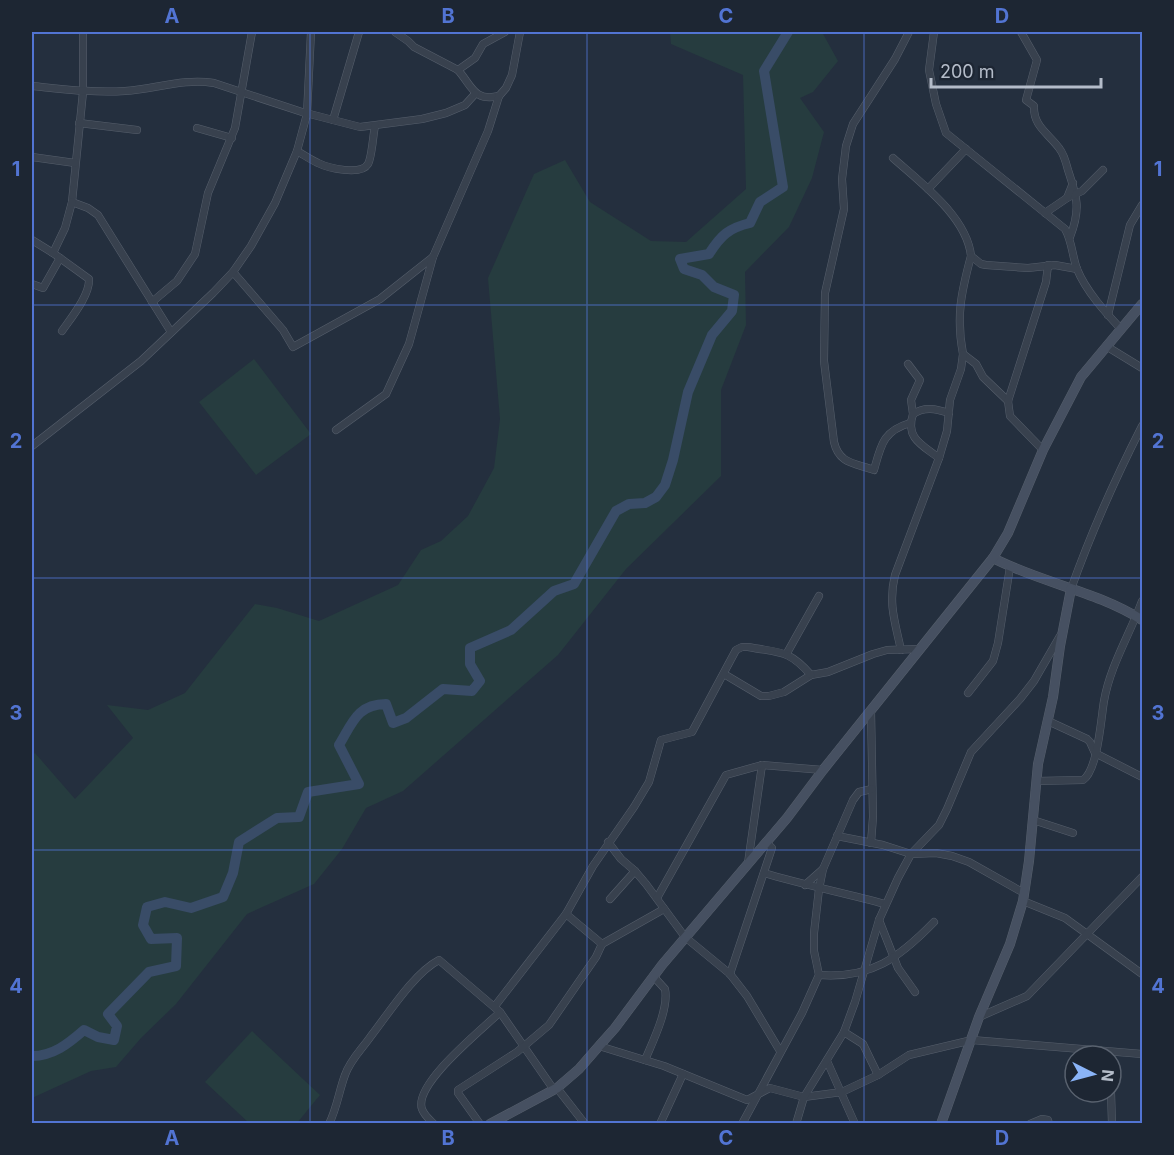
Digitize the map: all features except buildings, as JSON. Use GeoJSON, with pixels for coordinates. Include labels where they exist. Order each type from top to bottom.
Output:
{"type":"FeatureCollection","features":[{"type":"Feature","properties":{"kind":"street"},"geometry":{"type":"LineString","coordinates":[[53,253],[65,228],[72,202],[82,92],[83,32]]}},
{"type":"Feature","properties":{"kind":"street"},"geometry":{"type":"LineString","coordinates":[[152,302],[177,280],[191,262],[197,247],[208,194],[232,138],[252,32]]}},
{"type":"Feature","properties":{"kind":"street"},"geometry":{"type":"LineString","coordinates":[[32,446],[141,361],[233,272],[251,246],[275,203],[297,151],[307,114],[311,32]]}},
{"type":"Feature","properties":{"kind":"street"},"geometry":{"type":"LineString","coordinates":[[333,120],[359,32]]}},
{"type":"Feature","properties":{"kind":"street"},"geometry":{"type":"LineString","coordinates":[[395,32],[414,47],[458,70],[475,94],[484,98],[499,96]]}},
{"type":"Feature","properties":{"kind":"street"},"geometry":{"type":"LineString","coordinates":[[458,70],[475,58],[483,44],[505,32]]}},
{"type":"Feature","properties":{"kind":"street"},"geometry":{"type":"LineString","coordinates":[[336,430],[386,394],[410,344],[433,257],[488,131],[499,96],[507,88],[512,75],[520,32]]}},
{"type":"Feature","properties":{"kind":"street"},"geometry":{"type":"LineString","coordinates":[[909,32],[849,135],[841,186],[844,209],[825,293],[824,361],[834,442],[836,451],[842,459],[874,470],[881,445],[886,437],[900,426],[910,423]]}},
{"type":"Feature","properties":{"kind":"street"},"geometry":{"type":"LineString","coordinates":[[934,32],[929,64],[936,104],[946,133],[1061,225],[1070,237],[1077,269],[1096,299],[1121,329]]}},
{"type":"Feature","properties":{"kind":"street"},"geometry":{"type":"LineString","coordinates":[[1022,32],[1037,60],[1026,100],[1034,106],[1035,120],[1039,126],[1061,150],[1077,194],[1078,209],[1070,237]]}},
{"type":"Feature","properties":{"kind":"street"},"geometry":{"type":"LineString","coordinates":[[32,86],[82,92],[127,91],[201,81],[307,114],[360,127],[446,113],[465,105],[475,94]]}},
{"type":"Feature","properties":{"kind":"street"},"geometry":{"type":"LineString","coordinates":[[79,123],[137,130]]}},
{"type":"Feature","properties":{"kind":"street"},"geometry":{"type":"LineString","coordinates":[[297,151],[330,168],[356,171],[368,164],[375,126]]}},
{"type":"Feature","properties":{"kind":"street"},"geometry":{"type":"LineString","coordinates":[[197,128],[232,138]]}},
{"type":"Feature","properties":{"kind":"street"},"geometry":{"type":"LineString","coordinates":[[927,189],[966,149]]}},
{"type":"Feature","properties":{"kind":"street"},"geometry":{"type":"LineString","coordinates":[[32,157],[75,163]]}},
{"type":"Feature","properties":{"kind":"street"},"geometry":{"type":"LineString","coordinates":[[893,158],[927,189],[965,234],[971,256],[959,304],[963,354],[961,369],[950,400],[939,458],[892,588],[892,610],[901,650]]}},
{"type":"Feature","properties":{"kind":"street"},"geometry":{"type":"LineString","coordinates":[[1045,213],[1091,185],[1103,170]]}},
{"type":"Feature","properties":{"kind":"street"},"geometry":{"type":"LineString","coordinates":[[1067,198],[1073,183]]}},
{"type":"Feature","properties":{"kind":"street"},"geometry":{"type":"LineString","coordinates":[[72,202],[98,215],[171,332]]}},
{"type":"Feature","properties":{"kind":"street"},"geometry":{"type":"LineString","coordinates":[[1108,315],[1130,225],[1143,205]]}},
{"type":"Feature","properties":{"kind":"street"},"geometry":{"type":"LineString","coordinates":[[32,240],[87,276],[89,283],[79,307],[62,332]]}},
{"type":"Feature","properties":{"kind":"street"},"geometry":{"type":"LineString","coordinates":[[971,256],[986,265],[1028,268],[1048,265],[1077,269]]}},
{"type":"Feature","properties":{"kind":"street"},"geometry":{"type":"LineString","coordinates":[[233,272],[283,330],[293,347],[380,299],[433,257]]}},
{"type":"Feature","properties":{"kind":"street"},"geometry":{"type":"LineString","coordinates":[[32,284],[43,288],[60,258]]}},
{"type":"Feature","properties":{"kind":"street"},"geometry":{"type":"LineString","coordinates":[[1043,450],[1010,416],[1008,401],[1046,282],[1048,265]]}},
{"type":"Feature","properties":{"kind":"street"},"geometry":{"type":"LineString","coordinates":[[1096,299],[1112,292]]}},
{"type":"Feature","properties":{"kind":"street"},"geometry":{"type":"LineString","coordinates":[[490,1124],[556,1089],[579,1069],[615,1028],[685,938],[787,818],[822,770],[993,558],[1008,532],[1043,450],[1081,377],[1143,304]]}},
{"type":"Feature","properties":{"kind":"street"},"geometry":{"type":"LineString","coordinates":[[1106,346],[1143,368]]}},
{"type":"Feature","properties":{"kind":"street"},"geometry":{"type":"LineString","coordinates":[[963,354],[976,364],[983,377],[1008,401]]}},
{"type":"Feature","properties":{"kind":"street"},"geometry":{"type":"LineString","coordinates":[[908,364],[920,380],[911,400],[913,414],[910,423],[913,436],[939,458]]}},
{"type":"Feature","properties":{"kind":"street"},"geometry":{"type":"LineString","coordinates":[[913,414],[922,409],[949,413]]}},
{"type":"Feature","properties":{"kind":"street"},"geometry":{"type":"LineString","coordinates":[[941,1124],[979,1017],[1010,944],[1024,897],[1036,780],[1071,589],[1087,543],[1143,426]]}},
{"type":"Feature","properties":{"kind":"street"},"geometry":{"type":"LineString","coordinates":[[993,558],[1010,567],[1140,618]]}},
{"type":"Feature","properties":{"kind":"street"},"geometry":{"type":"LineString","coordinates":[[968,693],[993,661],[1010,567]]}},
{"type":"Feature","properties":{"kind":"street"},"geometry":{"type":"LineString","coordinates":[[787,653],[819,596]]}},
{"type":"Feature","properties":{"kind":"street"},"geometry":{"type":"LineString","coordinates":[[1036,780],[1083,780],[1089,774],[1110,681],[1140,618],[1143,601]]}},
{"type":"Feature","properties":{"kind":"street"},"geometry":{"type":"LineString","coordinates":[[796,1124],[804,1097],[844,1032],[885,904],[911,854],[939,825],[971,752],[1027,690],[1063,630]]}},
{"type":"Feature","properties":{"kind":"street"},"geometry":{"type":"LineString","coordinates":[[434,1124],[421,1108],[421,1098],[427,1088],[441,1067],[498,1009],[566,914],[608,843],[649,782],[661,740],[692,732],[738,648],[748,647],[787,653],[811,675]]}},
{"type":"Feature","properties":{"kind":"street"},"geometry":{"type":"LineString","coordinates":[[724,674],[764,696],[784,692],[811,675],[828,672],[873,654],[919,650]]}},
{"type":"Feature","properties":{"kind":"street"},"geometry":{"type":"LineString","coordinates":[[871,710],[871,843]]}},
{"type":"Feature","properties":{"kind":"street"},"geometry":{"type":"LineString","coordinates":[[1048,721],[1090,742],[1095,753],[1143,777]]}},
{"type":"Feature","properties":{"kind":"street"},"geometry":{"type":"LineString","coordinates":[[657,898],[723,778],[733,772],[762,765],[822,770]]}},
{"type":"Feature","properties":{"kind":"street"},"geometry":{"type":"LineString","coordinates":[[748,863],[762,765]]}},
{"type":"Feature","properties":{"kind":"street"},"geometry":{"type":"LineString","coordinates":[[742,1124],[802,1013],[819,975],[814,951],[814,933],[823,869],[853,800],[858,792],[872,789]]}},
{"type":"Feature","properties":{"kind":"street"},"geometry":{"type":"LineString","coordinates":[[1033,820],[1073,833]]}},
{"type":"Feature","properties":{"kind":"street"},"geometry":{"type":"LineString","coordinates":[[837,836],[911,854],[936,853],[969,862],[1024,897],[1065,918],[1143,974]]}},
{"type":"Feature","properties":{"kind":"street"},"geometry":{"type":"LineString","coordinates":[[730,974],[772,848],[766,842]]}},
{"type":"Feature","properties":{"kind":"street"},"geometry":{"type":"LineString","coordinates":[[608,843],[657,898],[685,938],[730,974],[747,996],[780,1052]]}},
{"type":"Feature","properties":{"kind":"street"},"geometry":{"type":"LineString","coordinates":[[804,885],[823,869]]}},
{"type":"Feature","properties":{"kind":"street"},"geometry":{"type":"LineString","coordinates":[[610,899],[635,871]]}},
{"type":"Feature","properties":{"kind":"street"},"geometry":{"type":"LineString","coordinates":[[764,873],[819,889],[885,904]]}},
{"type":"Feature","properties":{"kind":"street"},"geometry":{"type":"LineString","coordinates":[[979,1017],[1027,996],[1143,877]]}},
{"type":"Feature","properties":{"kind":"street"},"geometry":{"type":"LineString","coordinates":[[480,1124],[458,1090],[525,1046],[549,1025],[596,957],[602,944],[664,909]]}},
{"type":"Feature","properties":{"kind":"street"},"geometry":{"type":"LineString","coordinates":[[566,914],[602,944]]}},
{"type":"Feature","properties":{"kind":"street"},"geometry":{"type":"LineString","coordinates":[[879,920],[893,958],[915,992]]}},
{"type":"Feature","properties":{"kind":"street"},"geometry":{"type":"LineString","coordinates":[[819,975],[833,976],[863,972],[893,958],[910,946],[934,922]]}},
{"type":"Feature","properties":{"kind":"street"},"geometry":{"type":"LineString","coordinates":[[329,1124],[336,1110],[345,1074],[352,1061],[397,1001],[436,961],[443,961],[463,981],[498,1009],[556,1089],[585,1124]]}},
{"type":"Feature","properties":{"kind":"street"},"geometry":{"type":"LineString","coordinates":[[645,1060],[666,998],[665,988],[654,977]]}},
{"type":"Feature","properties":{"kind":"street"},"geometry":{"type":"LineString","coordinates":[[844,1032],[863,1044],[878,1075]]}},
{"type":"Feature","properties":{"kind":"street"},"geometry":{"type":"LineString","coordinates":[[599,1046],[683,1074],[745,1100],[772,1088],[804,1097],[842,1092],[878,1075],[909,1055],[972,1040],[1063,1049]]}},
{"type":"Feature","properties":{"kind":"street"},"geometry":{"type":"LineString","coordinates":[[1123,1053],[1143,1054]]}},
{"type":"Feature","properties":{"kind":"street"},"geometry":{"type":"LineString","coordinates":[[827,1061],[855,1124]]}},
{"type":"Feature","properties":{"kind":"street"},"geometry":{"type":"LineString","coordinates":[[660,1124],[683,1074]]}},
{"type":"Feature","properties":{"kind":"street"},"geometry":{"type":"LineString","coordinates":[[1111,1104],[1112,1124]]}},
{"type":"Feature","properties":{"kind":"street"},"geometry":{"type":"LineString","coordinates":[[1030,1124],[1042,1119],[1048,1120],[1049,1124]]}},
{"type":"Feature","properties":{"kind":"green space"},"geometry":{"type":"Polygon","coordinates":[[[670,32],[822,32],[838,61],[813,92],[800,98],[824,132],[812,178],[789,227],[745,272],[746,325],[721,390],[721,476],[626,569],[558,655],[403,791],[366,808],[342,849],[314,884],[247,914],[176,1004],[141,1038],[116,1067],[91,1071],[32,1098],[32,756],[35,753],[75,799],[133,738],[107,705],[148,710],[185,693],[255,604],[319,621],[398,585],[421,550],[441,541],[468,516],[494,468],[500,419],[488,278],[534,174],[565,160],[590,202],[651,241],[686,242],[746,189],[743,75],[671,44],[670,32]]]}},
{"type":"Feature","properties":{"kind":"green space"},"geometry":{"type":"Polygon","coordinates":[[[254,359],[311,434],[256,475],[199,402],[254,359]]]}},
{"type":"Feature","properties":{"kind":"green space"},"geometry":{"type":"Polygon","coordinates":[[[252,1031],[320,1095],[297,1123],[249,1123],[205,1082],[252,1031]]]}},
{"type":"Feature","properties":{"kind":"waterway"},"geometry":{"type":"LineString","coordinates":[[32,1056],[47,1054],[66,1044],[84,1030],[98,1037],[114,1040],[117,1026],[108,1014],[149,972],[176,966],[177,938],[151,939],[143,925],[147,907],[165,902],[191,908],[223,897],[233,873],[239,842],[277,818],[299,817],[308,792],[359,784],[339,745],[362,711],[368,707],[386,704],[393,723],[406,718],[443,689],[472,691],[480,681],[470,664],[470,648],[511,630],[554,591],[574,584],[616,511],[629,504],[645,503],[656,497],[665,485],[688,392],[712,335],[732,311],[734,295],[714,287],[702,275],[684,269],[680,259],[709,254],[726,233],[750,223],[760,202],[783,187],[764,71],[788,32]]}}]}
